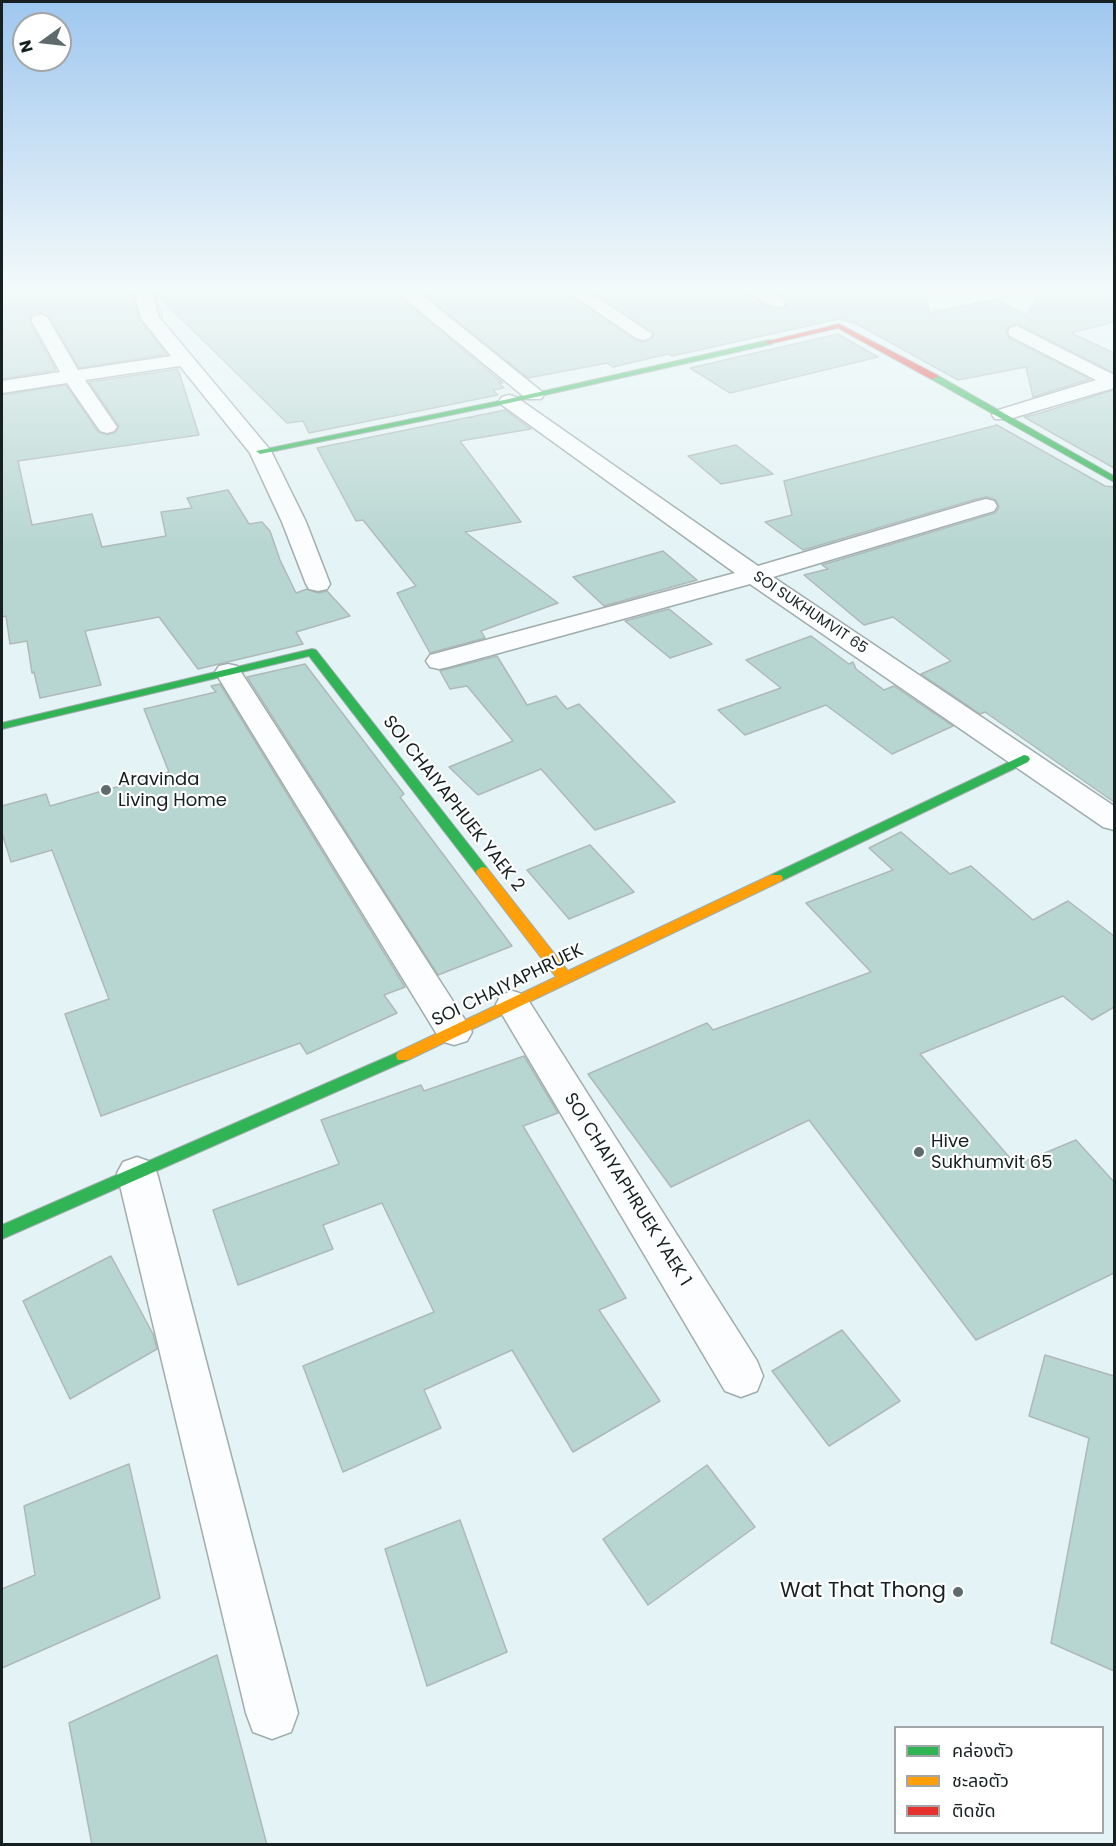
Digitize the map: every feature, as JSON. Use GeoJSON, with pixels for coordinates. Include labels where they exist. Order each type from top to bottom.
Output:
{"type":"FeatureCollection","features":[{"type":"Feature","properties":{"kind":"street"},"geometry":{"type":"LineString","coordinates":[[2,387],[85,374]]}},
{"type":"Feature","properties":{"kind":"street"},"geometry":{"type":"LineString","coordinates":[[195,374],[260,451],[294,522],[318,584]]}},
{"type":"Feature","properties":{"kind":"street"},"geometry":{"type":"LineString","coordinates":[[508,374],[534,395]]}},
{"type":"Feature","properties":{"kind":"street"},"geometry":{"type":"LineString","coordinates":[[260,451],[509,401],[626,374]]}},
{"type":"Feature","properties":{"kind":"street"},"geometry":{"type":"LineString","coordinates":[[929,374],[1114,479]]}},
{"type":"Feature","properties":{"kind":"street"},"geometry":{"type":"LineString","coordinates":[[1099,374],[1114,382]]}},
{"type":"Feature","properties":{"kind":"street"},"geometry":{"type":"LineString","coordinates":[[72,376],[107,427]]}},
{"type":"Feature","properties":{"kind":"street"},"geometry":{"type":"LineString","coordinates":[[1002,415],[1114,382]]}},
{"type":"Feature","properties":{"kind":"street","name":"SOI SUKHUMVIT 65"},"geometry":{"type":"LineString","coordinates":[[509,401],[754,575],[1114,820]]}},
{"type":"Feature","properties":{"kind":"street"},"geometry":{"type":"LineString","coordinates":[[439,661],[754,575],[986,506]]}},
{"type":"Feature","properties":{"kind":"street","name":"SOI CHAIYAPHUEK YAEK 2"},"geometry":{"type":"LineString","coordinates":[[228,672],[312,652],[565,978]]}},
{"type":"Feature","properties":{"kind":"street"},"geometry":{"type":"LineString","coordinates":[[2,726],[228,672],[453,1032]]}},
{"type":"Feature","properties":{"kind":"street","name":"SOI CHAIYAPHRUEK"},"geometry":{"type":"LineString","coordinates":[[2,1232],[453,1032],[1024,759]]}},
{"type":"Feature","properties":{"kind":"street","name":"SOI CHAIYAPHRUEK YAEK 1"},"geometry":{"type":"LineString","coordinates":[[513,1004],[741,1376]]}},
{"type":"Feature","properties":{"kind":"street"},"geometry":{"type":"LineString","coordinates":[[138,1173],[272,1713]]}},
{"type":"Feature","properties":{"kind":"building"},"geometry":{"type":"Polygon","coordinates":[[[2,374],[31,374],[2,379],[2,374]]]}},
{"type":"Feature","properties":{"kind":"building"},"geometry":{"type":"Polygon","coordinates":[[[143,374],[180,374],[199,435],[18,461],[32,525],[92,514],[102,547],[166,536],[161,512],[192,508],[187,498],[228,490],[249,524],[262,522],[270,531],[280,560],[296,593],[307,589],[318,593],[327,591],[350,616],[296,632],[303,644],[198,669],[159,617],[85,631],[101,685],[40,698],[34,672],[32,673],[27,641],[10,644],[6,616],[2,617],[2,395],[66,385],[98,432],[108,435],[116,432],[119,426],[89,382],[143,374]]]}},
{"type":"Feature","properties":{"kind":"building"},"geometry":{"type":"Polygon","coordinates":[[[237,374],[492,374],[503,383],[499,383],[504,388],[493,390],[498,395],[309,433],[303,421],[287,423],[237,374]]]}},
{"type":"Feature","properties":{"kind":"building"},"geometry":{"type":"Polygon","coordinates":[[[523,374],[548,374],[528,378],[523,374]]]}},
{"type":"Feature","properties":{"kind":"building"},"geometry":{"type":"Polygon","coordinates":[[[700,374],[808,374],[730,393],[700,374]]]}},
{"type":"Feature","properties":{"kind":"building"},"geometry":{"type":"Polygon","coordinates":[[[947,374],[989,374],[958,380],[947,374]]]}},
{"type":"Feature","properties":{"kind":"building"},"geometry":{"type":"Polygon","coordinates":[[[1028,374],[1080,374],[1090,379],[1033,397],[1028,374]]]}},
{"type":"Feature","properties":{"kind":"building"},"geometry":{"type":"Polygon","coordinates":[[[1114,390],[1114,468],[1024,417],[1037,414],[1114,390]]]}},
{"type":"Feature","properties":{"kind":"building"},"geometry":{"type":"Polygon","coordinates":[[[505,410],[531,429],[460,441],[521,522],[465,532],[558,603],[481,631],[485,638],[430,653],[397,593],[416,586],[363,520],[356,521],[317,448],[505,410]]]}},
{"type":"Feature","properties":{"kind":"building"},"geometry":{"type":"Polygon","coordinates":[[[997,425],[1105,486],[1114,487],[1114,802],[985,712],[980,714],[921,674],[951,661],[893,617],[864,625],[804,575],[828,569],[822,565],[995,513],[999,507],[996,500],[987,497],[977,499],[803,550],[765,522],[792,515],[784,481],[997,425]]]}},
{"type":"Feature","properties":{"kind":"building"},"geometry":{"type":"Polygon","coordinates":[[[736,445],[773,474],[721,484],[688,456],[736,445]]]}},
{"type":"Feature","properties":{"kind":"building"},"geometry":{"type":"Polygon","coordinates":[[[663,551],[697,580],[604,606],[573,577],[663,551]]]}},
{"type":"Feature","properties":{"kind":"building"},"geometry":{"type":"Polygon","coordinates":[[[669,609],[712,644],[670,658],[625,621],[669,609]]]}},
{"type":"Feature","properties":{"kind":"building"},"geometry":{"type":"Polygon","coordinates":[[[811,636],[849,664],[853,662],[856,669],[884,690],[894,686],[953,726],[892,754],[826,705],[745,735],[718,710],[781,688],[746,660],[811,636]]]}},
{"type":"Feature","properties":{"kind":"building"},"geometry":{"type":"Polygon","coordinates":[[[497,656],[527,705],[556,696],[567,709],[579,704],[675,802],[595,830],[541,769],[478,795],[449,767],[513,741],[467,686],[450,689],[440,671],[497,656]]]}},
{"type":"Feature","properties":{"kind":"building"},"geometry":{"type":"Polygon","coordinates":[[[305,664],[404,794],[400,797],[512,946],[438,975],[247,677],[305,664]]]}},
{"type":"Feature","properties":{"kind":"building"},"geometry":{"type":"Polygon","coordinates":[[[220,684],[405,987],[384,995],[397,1013],[307,1054],[300,1043],[101,1116],[65,1014],[109,999],[52,850],[11,862],[2,833],[2,806],[46,794],[50,806],[169,772],[144,709],[216,692],[211,686],[220,684]]]}},
{"type":"Feature","properties":{"kind":"building"},"geometry":{"type":"Polygon","coordinates":[[[901,832],[950,874],[971,866],[1033,920],[1068,901],[1114,936],[1114,1007],[1092,1020],[1063,996],[920,1054],[1016,1165],[1076,1140],[1114,1182],[1114,1273],[976,1340],[809,1120],[671,1187],[588,1074],[707,1023],[713,1030],[871,972],[806,903],[893,870],[869,848],[901,832]]]}},
{"type":"Feature","properties":{"kind":"building"},"geometry":{"type":"Polygon","coordinates":[[[590,845],[634,892],[569,919],[527,870],[590,845]]]}},
{"type":"Feature","properties":{"kind":"building"},"geometry":{"type":"Polygon","coordinates":[[[524,1056],[558,1113],[523,1126],[626,1298],[599,1310],[660,1401],[573,1452],[512,1350],[424,1390],[441,1428],[343,1472],[303,1366],[434,1312],[382,1203],[323,1225],[333,1249],[238,1285],[213,1210],[339,1164],[321,1120],[421,1085],[424,1091],[524,1056]]]}},
{"type":"Feature","properties":{"kind":"building"},"geometry":{"type":"Polygon","coordinates":[[[111,1256],[153,1334],[157,1349],[70,1399],[23,1301],[111,1256]]]}},
{"type":"Feature","properties":{"kind":"building"},"geometry":{"type":"Polygon","coordinates":[[[842,1330],[900,1401],[829,1446],[772,1371],[842,1330]]]}},
{"type":"Feature","properties":{"kind":"building"},"geometry":{"type":"Polygon","coordinates":[[[1045,1355],[1114,1376],[1114,1671],[1051,1643],[1089,1438],[1029,1416],[1045,1355]]]}},
{"type":"Feature","properties":{"kind":"building"},"geometry":{"type":"Polygon","coordinates":[[[129,1464],[160,1598],[2,1668],[2,1589],[35,1575],[24,1506],[129,1464]]]}},
{"type":"Feature","properties":{"kind":"building"},"geometry":{"type":"Polygon","coordinates":[[[707,1465],[755,1527],[648,1605],[603,1539],[707,1465]]]}},
{"type":"Feature","properties":{"kind":"building"},"geometry":{"type":"Polygon","coordinates":[[[460,1520],[507,1652],[427,1686],[385,1549],[460,1520]]]}},
{"type":"Feature","properties":{"kind":"building"},"geometry":{"type":"Polygon","coordinates":[[[217,1655],[267,1845],[92,1845],[69,1723],[217,1655]]]}},
{"type":"Feature","properties":{"kind":"traffic: fast"},"geometry":{"type":"LineString","coordinates":[[260,451],[509,401],[627,374]]}},
{"type":"Feature","properties":{"kind":"traffic: fast"},"geometry":{"type":"LineString","coordinates":[[934,377],[1114,479]]}},
{"type":"Feature","properties":{"kind":"traffic: fast"},"geometry":{"type":"LineString","coordinates":[[2,726],[312,652],[482,871]]}},
{"type":"Feature","properties":{"kind":"traffic: fast"},"geometry":{"type":"LineString","coordinates":[[776,878],[1024,759]]}},
{"type":"Feature","properties":{"kind":"traffic: fast"},"geometry":{"type":"LineString","coordinates":[[2,1232],[403,1056]]}},
{"type":"Feature","properties":{"kind":"traffic: slow"},"geometry":{"type":"LineString","coordinates":[[482,871],[565,978]]}},
{"type":"Feature","properties":{"kind":"traffic: slow"},"geometry":{"type":"LineString","coordinates":[[403,1056],[776,878]]}},
{"type":"Feature","properties":{"kind":"traffic: jam"},"geometry":{"type":"LineString","coordinates":[[929,374],[934,377]]}},
{"type":"Feature","properties":{"kind":"place","name":"Aravinda Living Home"},"geometry":{"type":"Point","coordinates":[106,790]}},
{"type":"Feature","properties":{"kind":"place","name":"Hive Sukhumvit 65"},"geometry":{"type":"Point","coordinates":[919,1152]}},
{"type":"Feature","properties":{"kind":"place","name":"Wat That Thong"},"geometry":{"type":"Point","coordinates":[958,1592]}}]}
